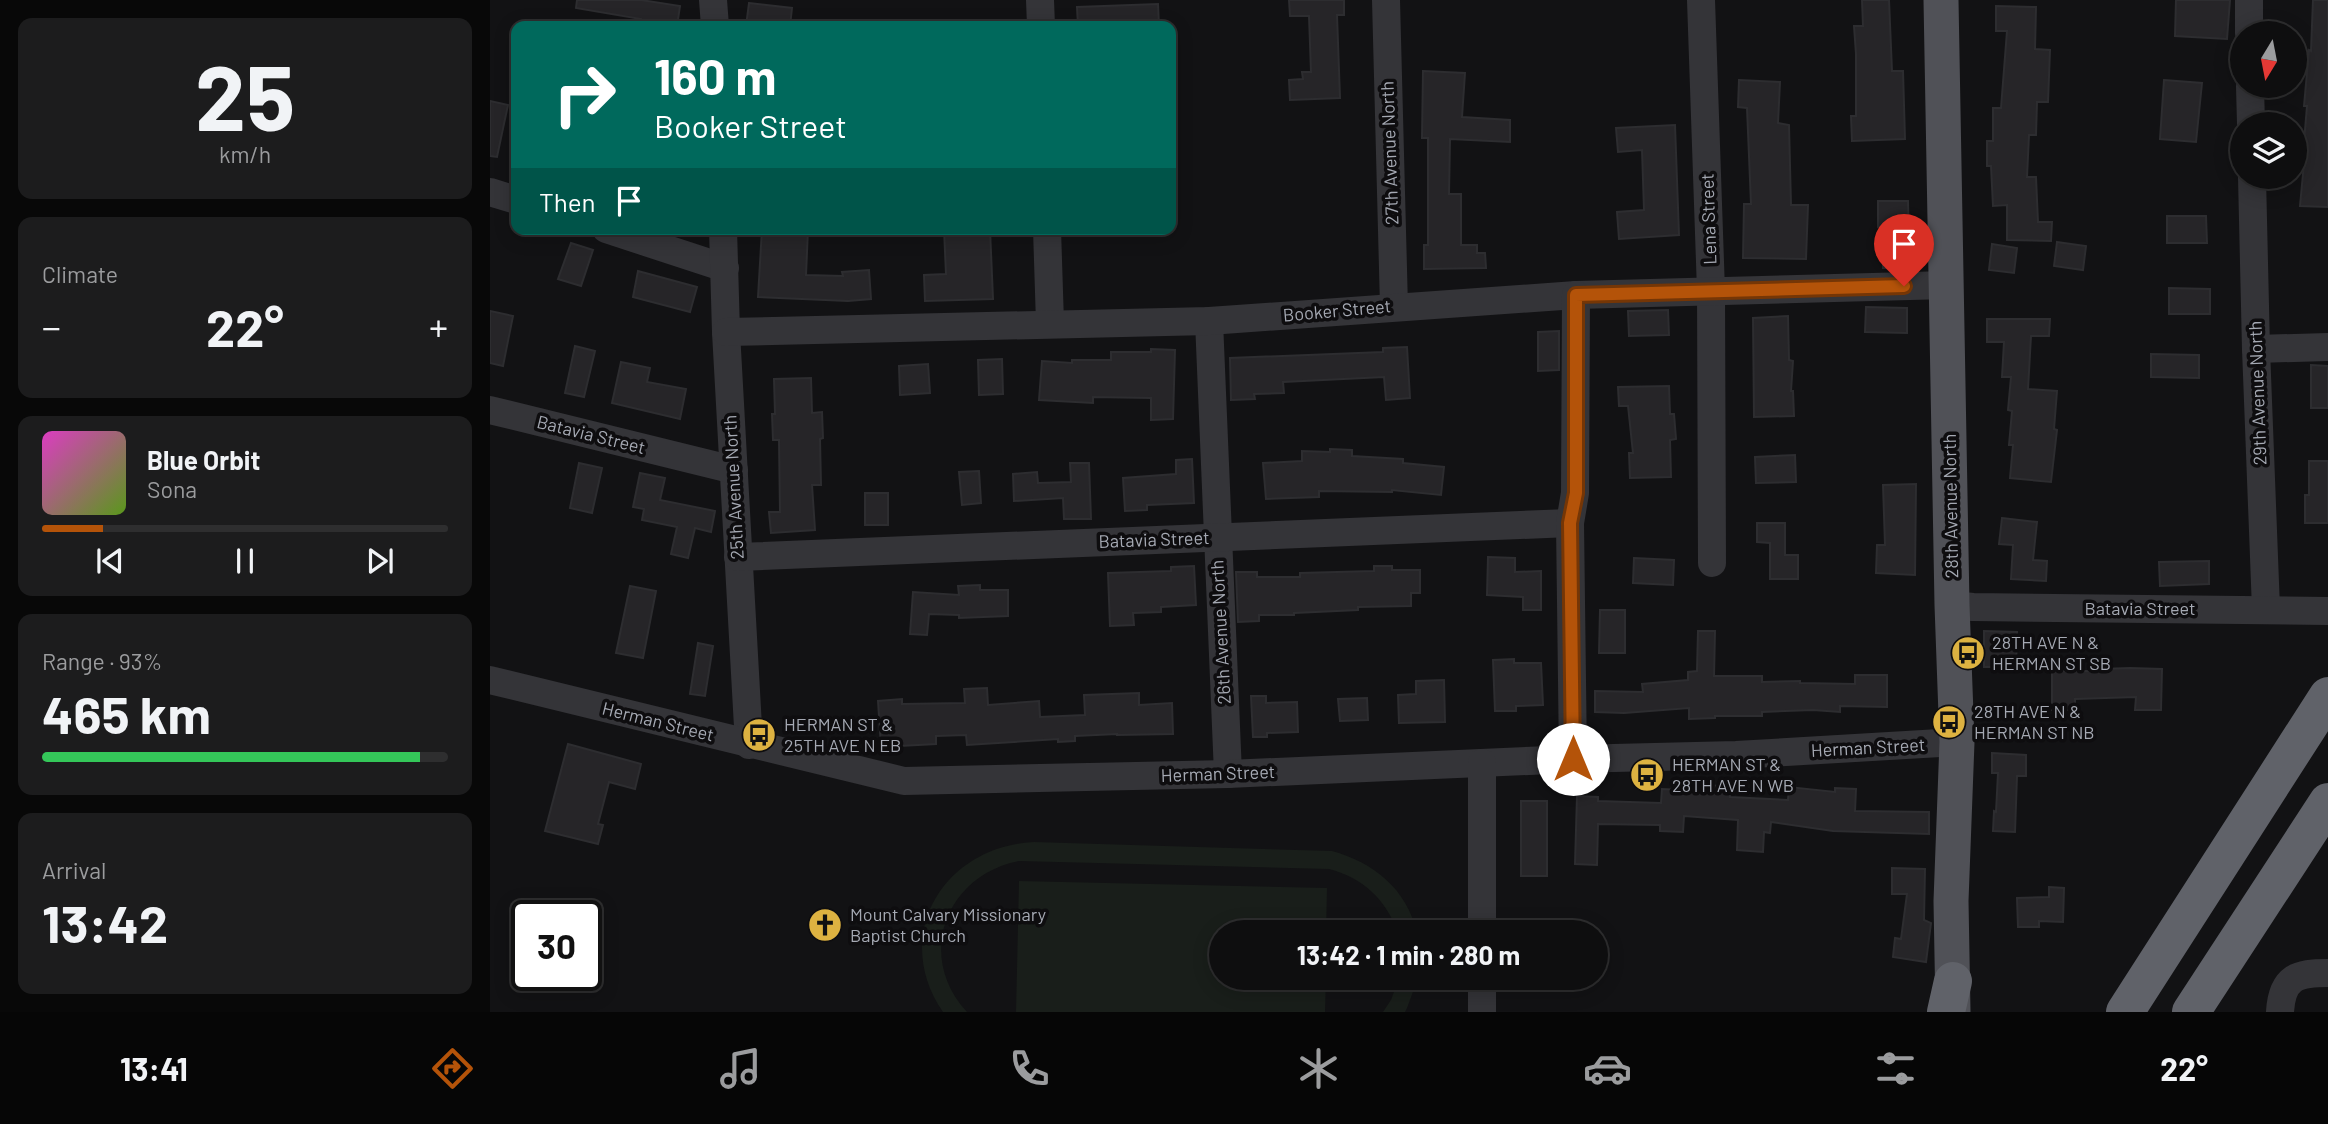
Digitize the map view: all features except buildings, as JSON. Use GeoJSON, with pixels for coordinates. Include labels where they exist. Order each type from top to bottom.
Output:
{"type":"FeatureCollection","features":[{"type":"Feature","properties":{"kind":"highway"},"geometry":{"type":"LineString","coordinates":[[2125,1012],[2328,696]]}},
{"type":"Feature","properties":{"kind":"highway"},"geometry":{"type":"LineString","coordinates":[[2191,1012],[2328,802]]}},
{"type":"Feature","properties":{"kind":"main road","name":"28th Avenue North"},"geometry":{"type":"LineString","coordinates":[[1941,0],[1957,743],[1951,901],[1951,1002]]}},
{"type":"Feature","properties":{"kind":"street"},"geometry":{"type":"LineString","coordinates":[[713,0],[715,21]]}},
{"type":"Feature","properties":{"kind":"street"},"geometry":{"type":"LineString","coordinates":[[1040,0],[1041,21]]}},
{"type":"Feature","properties":{"kind":"street","name":"27th Avenue North"},"geometry":{"type":"LineString","coordinates":[[1386,0],[1394,307]]}},
{"type":"Feature","properties":{"kind":"street","name":"Lena Street"},"geometry":{"type":"LineString","coordinates":[[1701,0],[1711,291],[1712,563]]}},
{"type":"Feature","properties":{"kind":"street"},"geometry":{"type":"LineString","coordinates":[[2249,0],[2249,21]]}},
{"type":"Feature","properties":{"kind":"street","name":"29th Avenue North"},"geometry":{"type":"LineString","coordinates":[[2252,189],[2266,609]]}},
{"type":"Feature","properties":{"kind":"street"},"geometry":{"type":"LineString","coordinates":[[490,192],[511,198]]}},
{"type":"Feature","properties":{"kind":"street"},"geometry":{"type":"LineString","coordinates":[[624,235],[725,268]]}},
{"type":"Feature","properties":{"kind":"street","name":"25th Avenue North"},"geometry":{"type":"LineString","coordinates":[[723,235],[726,332],[749,744]]}},
{"type":"Feature","properties":{"kind":"street"},"geometry":{"type":"LineString","coordinates":[[1047,235],[1050,323]]}},
{"type":"Feature","properties":{"kind":"street","name":"Booker Street"},"geometry":{"type":"LineString","coordinates":[[726,332],[1209,321],[1576,295],[1948,285]]}},
{"type":"Feature","properties":{"kind":"street"},"geometry":{"type":"LineString","coordinates":[[1573,759],[1570,523],[1576,493],[1576,295]]}},
{"type":"Feature","properties":{"kind":"street","name":"26th Avenue North"},"geometry":{"type":"LineString","coordinates":[[1209,321],[1228,774]]}},
{"type":"Feature","properties":{"kind":"street"},"geometry":{"type":"LineString","coordinates":[[2256,349],[2328,347]]}},
{"type":"Feature","properties":{"kind":"street","name":"Batavia Street"},"geometry":{"type":"LineString","coordinates":[[490,410],[734,470]]}},
{"type":"Feature","properties":{"kind":"street","name":"Batavia Street"},"geometry":{"type":"LineString","coordinates":[[738,557],[1570,523]]}},
{"type":"Feature","properties":{"kind":"street","name":"Batavia Street"},"geometry":{"type":"LineString","coordinates":[[1952,605],[2328,611]]}},
{"type":"Feature","properties":{"kind":"street","name":"Herman Street"},"geometry":{"type":"LineString","coordinates":[[490,680],[904,782],[1228,774],[1736,755],[1957,743]]}},
{"type":"Feature","properties":{"kind":"street"},"geometry":{"type":"LineString","coordinates":[[1482,763],[1482,920]]}},
{"type":"Feature","properties":{"kind":"street"},"geometry":{"type":"LineString","coordinates":[[2280,1012],[2284,992],[2292,979],[2309,973],[2328,973]]}},
{"type":"Feature","properties":{"kind":"street"},"geometry":{"type":"LineString","coordinates":[[1482,990],[1482,1012]]}},
{"type":"Feature","properties":{"kind":"shaded area"},"geometry":{"type":"Polygon","coordinates":[[[1034,842],[1332,851],[1361,862],[1386,880],[1397,891],[1413,920],[1392,920],[1380,900],[1363,884],[1329,869],[1019,861],[994,869],[973,883],[957,900],[946,921],[941,943],[943,967],[951,990],[967,1012],[943,1012],[928,983],[922,954],[925,925],[935,900],[952,877],[974,859],[1002,847],[1034,842]]]}},
{"type":"Feature","properties":{"kind":"shaded area"},"geometry":{"type":"Polygon","coordinates":[[[1019,881],[1327,888],[1326,920],[1209,920],[1209,990],[1326,990],[1325,1012],[1016,1012],[1019,881]]]}},
{"type":"Feature","properties":{"kind":"shaded area"},"geometry":{"type":"Polygon","coordinates":[[[1395,990],[1414,990],[1405,1012],[1383,1012],[1395,990]]]}},
{"type":"Feature","properties":{"kind":"place","name":"28TH AVE N & HERMAN ST SB"},"geometry":{"type":"Point","coordinates":[1968,653]}},
{"type":"Feature","properties":{"kind":"place","name":"28TH AVE N & HERMAN ST NB"},"geometry":{"type":"Point","coordinates":[1949,722]}},
{"type":"Feature","properties":{"kind":"place","name":"HERMAN ST & 25TH AVE N EB"},"geometry":{"type":"Point","coordinates":[759,735]}},
{"type":"Feature","properties":{"kind":"place","name":"HERMAN ST & 28TH AVE N WB"},"geometry":{"type":"Point","coordinates":[1647,775]}},
{"type":"Feature","properties":{"kind":"place","name":"Mount Calvary Missionary Baptist Church"},"geometry":{"type":"Point","coordinates":[825,925]}},
{"type":"Feature","properties":{"kind":"route"},"geometry":{"type":"LineString","coordinates":[[1573,759],[1570,523],[1576,493],[1576,295],[1904,286]]}}]}
